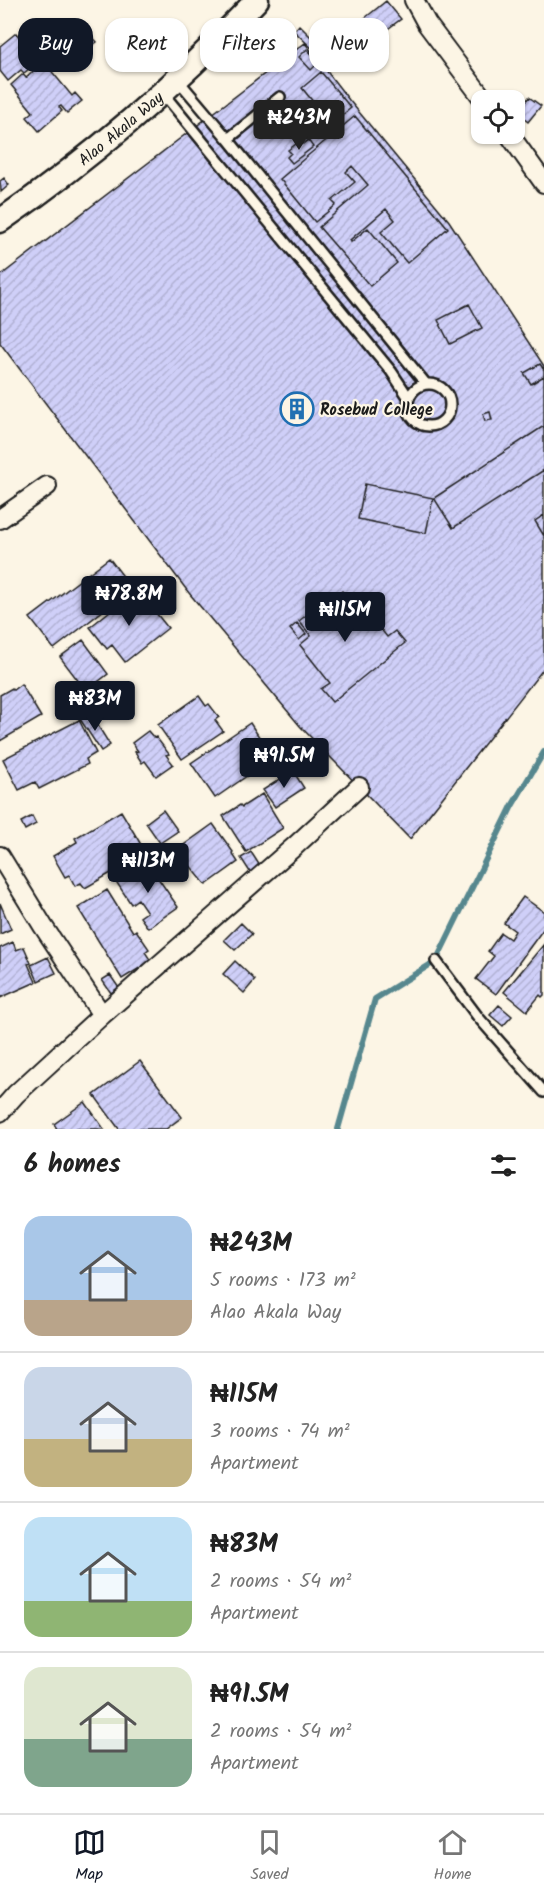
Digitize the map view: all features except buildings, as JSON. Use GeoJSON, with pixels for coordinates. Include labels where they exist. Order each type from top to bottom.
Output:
{"type":"FeatureCollection","features":[{"type":"Feature","properties":{"kind":"street","name":"Alao Akala Way"},"geometry":{"type":"LineString","coordinates":[[1,219],[79,163],[170,86],[257,0]]}},
{"type":"Feature","properties":{"kind":"street"},"geometry":{"type":"LineString","coordinates":[[414,0],[427,24],[476,90]]}},
{"type":"Feature","properties":{"kind":"street"},"geometry":{"type":"LineString","coordinates":[[516,144],[544,183]]}},
{"type":"Feature","properties":{"kind":"street"},"geometry":{"type":"LineString","coordinates":[[0,519],[47,486]]}},
{"type":"Feature","properties":{"kind":"street"},"geometry":{"type":"LineString","coordinates":[[0,1112],[102,1016],[359,787]]}},
{"type":"Feature","properties":{"kind":"street"},"geometry":{"type":"LineString","coordinates":[[0,856],[102,1016]]}},
{"type":"Feature","properties":{"kind":"lane"},"geometry":{"type":"LineString","coordinates":[[170,86],[228,139],[426,384]]}},
{"type":"Feature","properties":{"kind":"lane"},"geometry":{"type":"LineString","coordinates":[[170,86],[384,362],[409,398]]}},
{"type":"Feature","properties":{"kind":"lane"},"geometry":{"type":"LineString","coordinates":[[228,139],[280,97]]}},
{"type":"Feature","properties":{"kind":"lane"},"geometry":{"type":"LineString","coordinates":[[437,385],[446,392],[450,402],[449,413],[443,422],[432,427],[422,425],[413,419],[408,409],[409,398],[419,386],[437,385]]}},
{"type":"Feature","properties":{"kind":"lane"},"geometry":{"type":"LineString","coordinates":[[436,961],[478,1017],[544,1092]]}},
{"type":"Feature","properties":{"kind":"waterway"},"geometry":{"type":"LineString","coordinates":[[338,1129],[375,999],[436,961],[512,806],[544,752]]}},
{"type":"Feature","properties":{"kind":"place","name":"Rosebud College"},"geometry":{"type":"Point","coordinates":[297,409]}}]}
